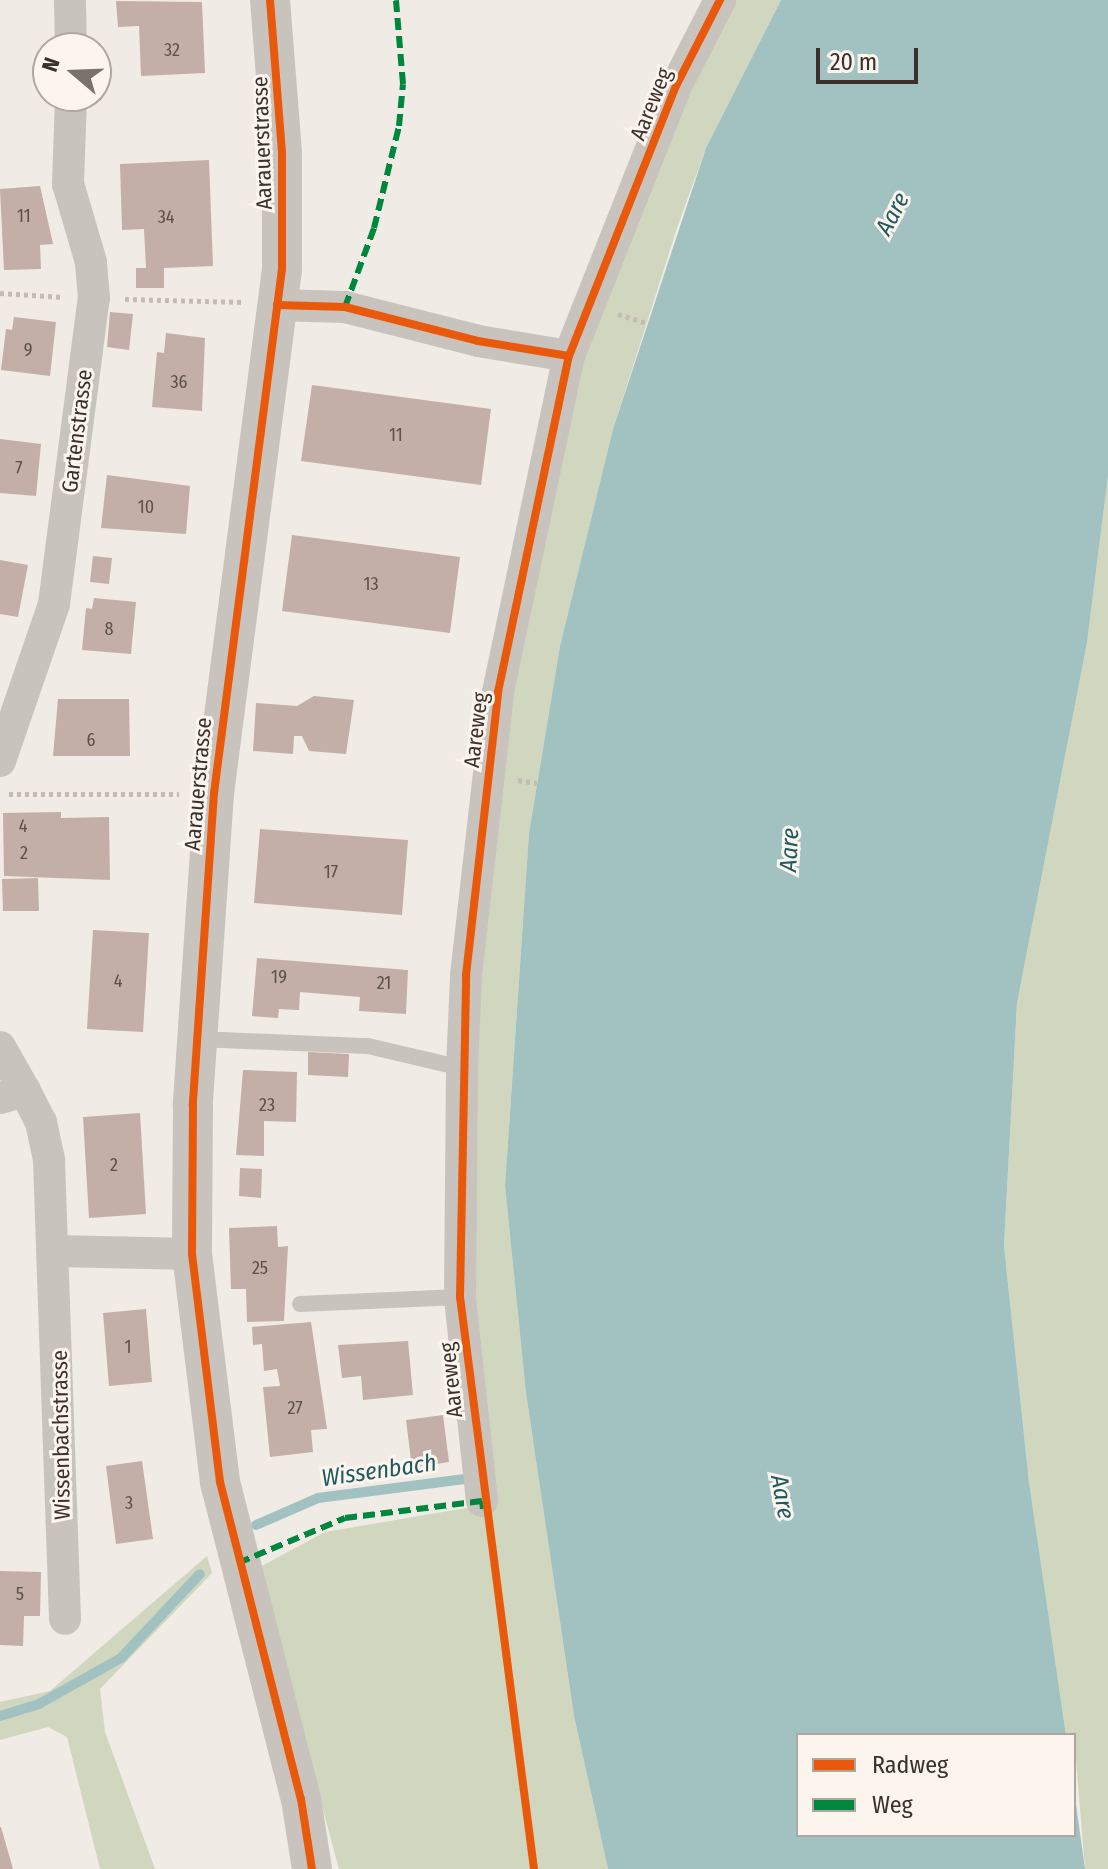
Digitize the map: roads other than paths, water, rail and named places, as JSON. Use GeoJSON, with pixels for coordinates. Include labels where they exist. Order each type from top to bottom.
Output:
{"type":"FeatureCollection","features":[{"type":"Feature","properties":{"kind":"street"},"geometry":{"type":"LineString","coordinates":[[70,0],[71,32]]}},
{"type":"Feature","properties":{"kind":"street","name":"Aarauerstrasse"},"geometry":{"type":"LineString","coordinates":[[270,0],[282,154],[264,298],[214,793],[197,1039],[192,1254],[206,1410],[239,1571],[301,1799],[312,1869]]}},
{"type":"Feature","properties":{"kind":"street","name":"Aareweg"},"geometry":{"type":"LineString","coordinates":[[482,1501],[460,1297],[462,1068],[466,975],[498,692],[569,356],[676,86],[720,0]]}},
{"type":"Feature","properties":{"kind":"street","name":"Gartenstrasse"},"geometry":{"type":"LineString","coordinates":[[0,761],[54,604],[94,298],[91,262],[68,184],[70,112]]}},
{"type":"Feature","properties":{"kind":"street"},"geometry":{"type":"LineString","coordinates":[[264,298],[345,307],[478,341],[569,356]]}},
{"type":"Feature","properties":{"kind":"street"},"geometry":{"type":"LineString","coordinates":[[0,1047],[12,1095]]}},
{"type":"Feature","properties":{"kind":"street","name":"Wissenbachstrasse"},"geometry":{"type":"LineString","coordinates":[[12,1095],[44,1135],[56,1251],[65,1619]]}},
{"type":"Feature","properties":{"kind":"street"},"geometry":{"type":"LineString","coordinates":[[56,1251],[192,1254]]}},
{"type":"Feature","properties":{"kind":"lane"},"geometry":{"type":"LineString","coordinates":[[197,1039],[368,1046],[462,1068]]}},
{"type":"Feature","properties":{"kind":"lane"},"geometry":{"type":"LineString","coordinates":[[300,1304],[460,1297]]}},
{"type":"Feature","properties":{"kind":"water","name":"Aare"},"geometry":{"type":"Polygon","coordinates":[[[781,0],[1108,0],[1108,476],[1087,643],[1017,1003],[1004,1246],[1029,1482],[1066,1733],[796,1733],[796,1837],[1076,1837],[1076,1804],[1085,1869],[608,1869],[574,1716],[526,1393],[505,1186],[529,833],[560,646],[613,429],[706,148],[781,0]]]}},
{"type":"Feature","properties":{"kind":"waterway","name":"Wissenbach"},"geometry":{"type":"LineString","coordinates":[[256,1525],[318,1498],[465,1479]]}},
{"type":"Feature","properties":{"kind":"waterway","name":"Wissenbach"},"geometry":{"type":"LineString","coordinates":[[0,1716],[39,1704],[121,1658],[200,1574]]}}]}
